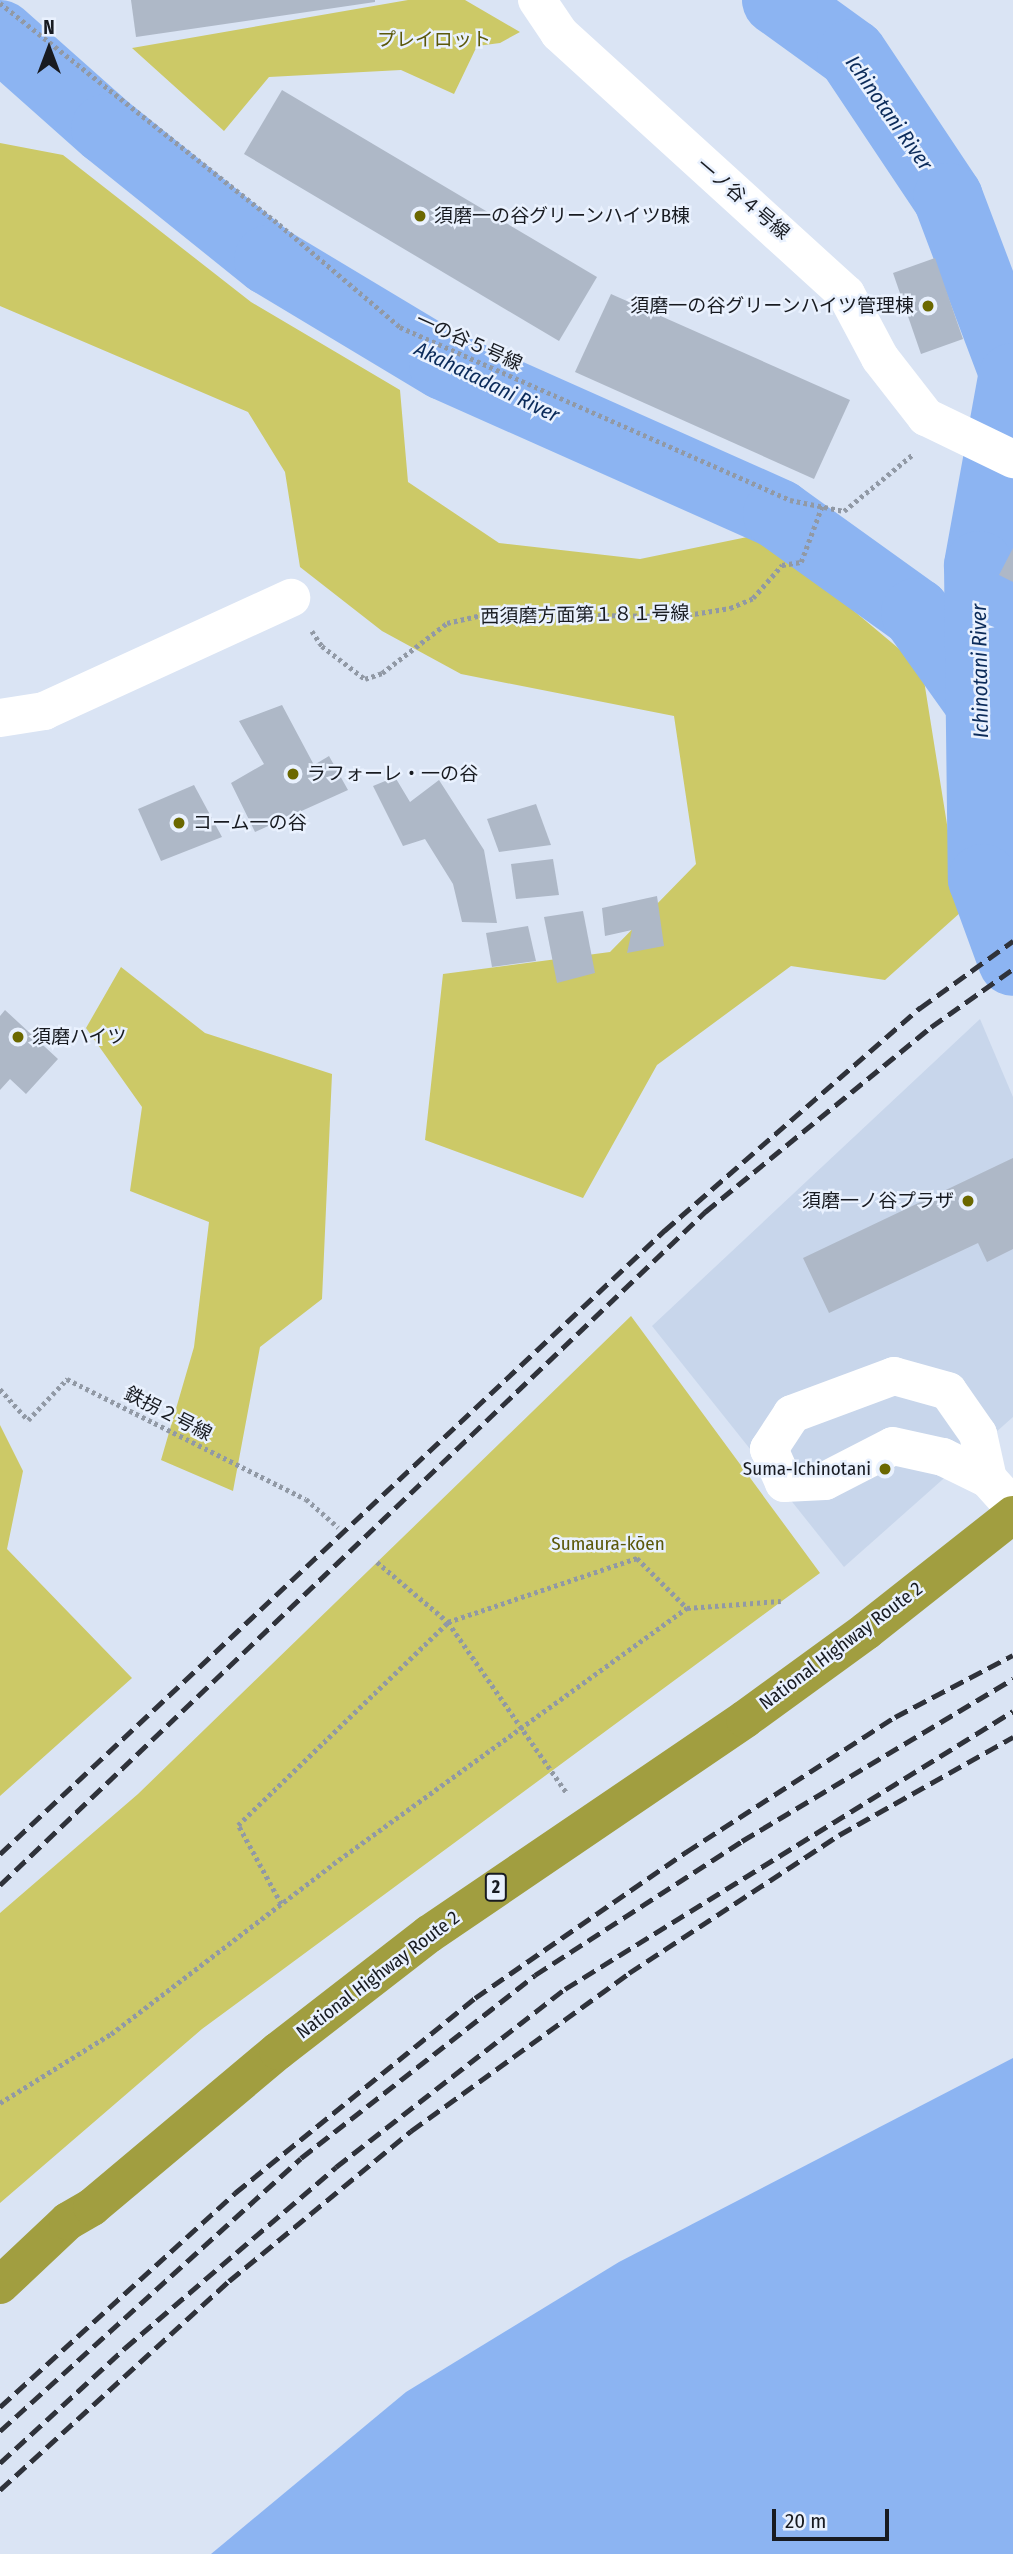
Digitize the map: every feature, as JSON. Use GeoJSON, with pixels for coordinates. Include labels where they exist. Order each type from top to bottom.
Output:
{"type":"FeatureCollection","features":[{"type":"Feature","properties":{"kind":"highway","name":"National Highway Route 2"},"geometry":{"type":"LineString","coordinates":[[0,2285],[68,2221],[92,2207],[278,2051],[429,1934],[844,1647],[1013,1515]]}},
{"type":"Feature","properties":{"kind":"street","name":"一ノ谷４号線"},"geometry":{"type":"LineString","coordinates":[[537,0],[559,33],[690,155],[798,246],[846,294],[880,358],[927,418]]}},
{"type":"Feature","properties":{"kind":"street"},"geometry":{"type":"LineString","coordinates":[[927,418],[1013,459]]}},
{"type":"Feature","properties":{"kind":"street"},"geometry":{"type":"LineString","coordinates":[[0,718],[44,711],[291,598]]}},
{"type":"Feature","properties":{"kind":"street"},"geometry":{"type":"LineString","coordinates":[[894,1376],[948,1391],[978,1434],[1001,1493],[943,1457],[893,1446],[825,1481],[784,1483],[769,1449],[792,1414],[894,1376]]}},
{"type":"Feature","properties":{"kind":"path","name":"一の谷５号線"},"geometry":{"type":"LineString","coordinates":[[0,3],[274,220],[400,327],[790,500],[844,511],[913,454],[927,418]]}},
{"type":"Feature","properties":{"kind":"path","name":"西須磨方面第１８１号線"},"geometry":{"type":"LineString","coordinates":[[291,598],[322,646],[365,679],[382,673],[447,623],[486,614],[681,616],[730,608],[753,598],[782,565],[801,562],[818,525],[822,506]]}},
{"type":"Feature","properties":{"kind":"path","name":"鉄拐２号線"},"geometry":{"type":"LineString","coordinates":[[0,1389],[28,1420],[67,1379],[306,1499],[338,1527]]}},
{"type":"Feature","properties":{"kind":"path"},"geometry":{"type":"LineString","coordinates":[[281,1904],[238,1825],[448,1622],[637,1558],[687,1608]]}},
{"type":"Feature","properties":{"kind":"path"},"geometry":{"type":"LineString","coordinates":[[377,1562],[448,1622],[587,1823]]}},
{"type":"Feature","properties":{"kind":"path"},"geometry":{"type":"LineString","coordinates":[[0,2103],[111,2034],[281,1904],[687,1608],[781,1601]]}},
{"type":"Feature","properties":{"kind":"shaded area"},"geometry":{"type":"Polygon","coordinates":[[[980,1019],[1013,1097],[1013,1417],[844,1567],[652,1326],[980,1019]]]}},
{"type":"Feature","properties":{"kind":"green space","name":"プレイロット"},"geometry":{"type":"Polygon","coordinates":[[[408,0],[465,0],[520,32],[500,43],[477,46],[454,94],[401,70],[269,77],[224,131],[132,48],[408,0]]]}},
{"type":"Feature","properties":{"kind":"green space"},"geometry":{"type":"Polygon","coordinates":[[[0,143],[63,155],[251,302],[400,390],[408,482],[499,543],[640,559],[762,534],[922,668],[961,912],[885,980],[791,966],[657,1065],[583,1198],[425,1140],[443,974],[610,952],[696,864],[674,716],[461,674],[382,631],[300,567],[285,472],[248,412],[0,306],[0,143]]]}},
{"type":"Feature","properties":{"kind":"green space"},"geometry":{"type":"Polygon","coordinates":[[[121,967],[205,1033],[332,1074],[322,1299],[260,1347],[233,1491],[161,1460],[194,1347],[209,1222],[130,1191],[142,1107],[86,1028],[121,967]]]}},
{"type":"Feature","properties":{"kind":"green space","name":"Sumaura-kōen"},"geometry":{"type":"Polygon","coordinates":[[[631,1316],[820,1573],[202,2029],[0,2203],[0,1913],[138,1794],[631,1316]]]}},
{"type":"Feature","properties":{"kind":"green space"},"geometry":{"type":"Polygon","coordinates":[[[0,1425],[23,1471],[7,1549],[132,1678],[0,1796],[0,1425]]]}},
{"type":"Feature","properties":{"kind":"water"},"geometry":{"type":"Polygon","coordinates":[[[1013,2058],[1013,2554],[211,2554],[406,2392],[619,2262],[1013,2058]]]}},
{"type":"Feature","properties":{"kind":"building"},"geometry":{"type":"Polygon","coordinates":[[[131,0],[375,0],[375,2],[136,37],[131,0]]]}},
{"type":"Feature","properties":{"kind":"building","name":"須磨一の谷グリーンハイツB棟"},"geometry":{"type":"Polygon","coordinates":[[[282,90],[597,277],[559,341],[244,154],[282,90]]]}},
{"type":"Feature","properties":{"kind":"building","name":"須磨一の谷グリーンハイツ管理棟"},"geometry":{"type":"Polygon","coordinates":[[[935,258],[963,339],[921,354],[893,273],[935,258]]]}},
{"type":"Feature","properties":{"kind":"building"},"geometry":{"type":"Polygon","coordinates":[[[611,294],[850,400],[814,479],[575,372],[611,294]]]}},
{"type":"Feature","properties":{"kind":"building"},"geometry":{"type":"Polygon","coordinates":[[[1013,548],[1013,582],[999,575],[1013,548]]]}},
{"type":"Feature","properties":{"kind":"building","name":"ラフォーレ・一の谷"},"geometry":{"type":"Polygon","coordinates":[[[282,705],[314,765],[329,756],[348,790],[255,832],[231,783],[264,764],[239,721],[282,705]]]}},
{"type":"Feature","properties":{"kind":"building"},"geometry":{"type":"Polygon","coordinates":[[[395,777],[410,802],[439,780],[484,850],[497,923],[462,922],[453,884],[425,839],[403,846],[373,786],[395,777]]]}},
{"type":"Feature","properties":{"kind":"building","name":"コーム一の谷"},"geometry":{"type":"Polygon","coordinates":[[[194,785],[222,837],[161,861],[138,809],[194,785]]]}},
{"type":"Feature","properties":{"kind":"building"},"geometry":{"type":"Polygon","coordinates":[[[536,804],[551,845],[499,852],[487,819],[536,804]]]}},
{"type":"Feature","properties":{"kind":"building"},"geometry":{"type":"Polygon","coordinates":[[[553,859],[559,895],[516,899],[511,864],[553,859]]]}},
{"type":"Feature","properties":{"kind":"building"},"geometry":{"type":"Polygon","coordinates":[[[657,896],[664,946],[627,953],[632,930],[605,936],[602,908],[657,896]]]}},
{"type":"Feature","properties":{"kind":"building"},"geometry":{"type":"Polygon","coordinates":[[[583,911],[595,973],[557,983],[544,917],[583,911]]]}},
{"type":"Feature","properties":{"kind":"building"},"geometry":{"type":"Polygon","coordinates":[[[528,926],[536,961],[492,967],[486,933],[528,926]]]}},
{"type":"Feature","properties":{"kind":"building","name":"須磨ハイツ"},"geometry":{"type":"Polygon","coordinates":[[[5,1010],[58,1059],[26,1094],[10,1079],[0,1090],[0,1016],[5,1010]]]}},
{"type":"Feature","properties":{"kind":"building","name":"須磨一ノ谷プラザ"},"geometry":{"type":"Polygon","coordinates":[[[1013,1158],[1013,1249],[987,1262],[978,1243],[829,1313],[803,1258],[1013,1158]]]}},
{"type":"Feature","properties":{"kind":"waterway","name":"Ichinotani River"},"geometry":{"type":"LineString","coordinates":[[777,0],[852,54],[948,198],[1013,370]]}},
{"type":"Feature","properties":{"kind":"waterway","name":"Akahatadani River"},"geometry":{"type":"LineString","coordinates":[[0,35],[106,129],[269,260],[444,365],[778,514],[916,613],[981,704]]}},
{"type":"Feature","properties":{"kind":"waterway","name":"Ichinotani River"},"geometry":{"type":"LineString","coordinates":[[1013,378],[979,566],[983,879],[1013,961]]}},
{"type":"Feature","properties":{"kind":"railway"},"geometry":{"type":"LineString","coordinates":[[0,1854],[664,1231],[920,1008],[1013,941]]}},
{"type":"Feature","properties":{"kind":"railway"},"geometry":{"type":"LineString","coordinates":[[0,1885],[705,1212],[931,1027],[1013,969]]}},
{"type":"Feature","properties":{"kind":"railway"},"geometry":{"type":"LineString","coordinates":[[0,2407],[235,2193],[475,1998],[686,1852],[895,1717],[1013,1655]]}},
{"type":"Feature","properties":{"kind":"railway"},"geometry":{"type":"LineString","coordinates":[[0,2431],[301,2158],[535,1975],[742,1841],[1013,1679]]}},
{"type":"Feature","properties":{"kind":"railway"},"geometry":{"type":"LineString","coordinates":[[0,2463],[125,2348],[336,2167],[565,1989],[1013,1711]]}},
{"type":"Feature","properties":{"kind":"railway"},"geometry":{"type":"LineString","coordinates":[[0,2490],[229,2281],[411,2131],[629,1973],[839,1835],[1013,1737]]}},
{"type":"Feature","properties":{"kind":"place","name":"須磨一の谷グリーンハイツB棟"},"geometry":{"type":"Point","coordinates":[420,216]}},
{"type":"Feature","properties":{"kind":"place","name":"須磨一の谷グリーンハイツ管理棟"},"geometry":{"type":"Point","coordinates":[928,306]}},
{"type":"Feature","properties":{"kind":"place","name":"ラフォーレ・一の谷"},"geometry":{"type":"Point","coordinates":[293,774]}},
{"type":"Feature","properties":{"kind":"place","name":"コーム一の谷"},"geometry":{"type":"Point","coordinates":[179,823]}},
{"type":"Feature","properties":{"kind":"place","name":"須磨ハイツ"},"geometry":{"type":"Point","coordinates":[18,1037]}},
{"type":"Feature","properties":{"kind":"place","name":"須磨一ノ谷プラザ"},"geometry":{"type":"Point","coordinates":[968,1201]}},
{"type":"Feature","properties":{"kind":"place","name":"Suma-Ichinotani"},"geometry":{"type":"Point","coordinates":[885,1469]}}]}
